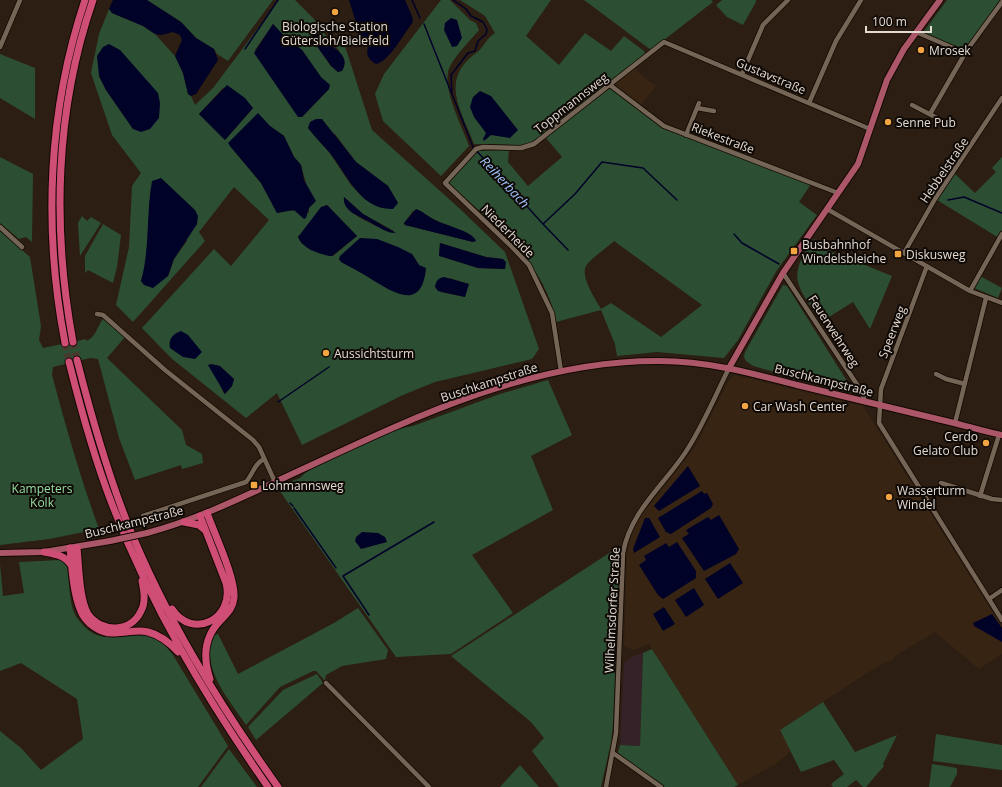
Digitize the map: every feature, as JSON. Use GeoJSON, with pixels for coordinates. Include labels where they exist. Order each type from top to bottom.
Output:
{"type":"FeatureCollection","features":[{"type":"Feature","properties":{"kind":"highway"},"geometry":{"type":"LineString","coordinates":[[65,343],[55,276],[52,225],[53,153],[59,104],[69,57],[85,0]]}},
{"type":"Feature","properties":{"kind":"highway"},"geometry":{"type":"LineString","coordinates":[[74,342],[63,276],[60,226],[61,162],[67,107],[77,58],[94,0]]}},
{"type":"Feature","properties":{"kind":"highway"},"geometry":{"type":"LineString","coordinates":[[77,360],[87,401],[112,482],[145,563],[183,639],[215,694],[278,787]]}},
{"type":"Feature","properties":{"kind":"highway"},"geometry":{"type":"LineString","coordinates":[[69,362],[95,456],[112,504],[139,569],[187,663],[224,723],[268,787]]}},
{"type":"Feature","properties":{"kind":"highway"},"geometry":{"type":"LineString","coordinates":[[145,563],[154,574],[176,615],[187,622],[194,624],[211,621],[224,608],[227,602],[228,590],[206,532],[203,515]]}},
{"type":"Feature","properties":{"kind":"highway"},"geometry":{"type":"LineString","coordinates":[[203,515],[232,579],[234,591],[231,608],[212,630],[205,650],[207,670],[215,694]]}},
{"type":"Feature","properties":{"kind":"highway"},"geometry":{"type":"LineString","coordinates":[[184,522],[199,526],[206,532]]}},
{"type":"Feature","properties":{"kind":"highway"},"geometry":{"type":"LineString","coordinates":[[74,548],[84,603],[92,618],[105,627],[114,628],[129,624],[136,619],[141,611],[144,595],[139,569]]}},
{"type":"Feature","properties":{"kind":"highway"},"geometry":{"type":"LineString","coordinates":[[74,548],[72,567],[79,607],[82,614],[94,627],[108,633],[139,630],[155,634],[170,644],[187,663]]}},
{"type":"Feature","properties":{"kind":"highway"},"geometry":{"type":"LineString","coordinates":[[44,552],[65,558],[72,567]]}},
{"type":"Feature","properties":{"kind":"main road"},"geometry":{"type":"LineString","coordinates":[[729,368],[783,273],[859,160],[887,80],[901,54],[940,0]]}},
{"type":"Feature","properties":{"kind":"main road","name":"Buschkampstraße"},"geometry":{"type":"LineString","coordinates":[[0,553],[44,552],[74,548],[147,533],[184,522],[203,515],[386,430],[441,408],[523,380],[561,371],[606,364],[648,361],[686,362],[729,368],[1001,435]]}},
{"type":"Feature","properties":{"kind":"street"},"geometry":{"type":"LineString","coordinates":[[0,47],[20,0]]}},
{"type":"Feature","properties":{"kind":"street"},"geometry":{"type":"LineString","coordinates":[[742,74],[763,25],[788,0]]}},
{"type":"Feature","properties":{"kind":"street"},"geometry":{"type":"LineString","coordinates":[[808,103],[836,40],[861,0]]}},
{"type":"Feature","properties":{"kind":"street"},"geometry":{"type":"LineString","coordinates":[[930,114],[965,53],[1002,2]]}},
{"type":"Feature","properties":{"kind":"street"},"geometry":{"type":"LineString","coordinates":[[916,32],[965,53]]}},
{"type":"Feature","properties":{"kind":"street","name":"Gustavstraße"},"geometry":{"type":"LineString","coordinates":[[664,42],[870,129]]}},
{"type":"Feature","properties":{"kind":"street","name":"Toppmannsweg"},"geometry":{"type":"LineString","coordinates":[[445,183],[474,150],[483,147],[521,148],[534,144],[664,42]]}},
{"type":"Feature","properties":{"kind":"street","name":"Riekestraße"},"geometry":{"type":"LineString","coordinates":[[610,85],[664,126],[838,193]]}},
{"type":"Feature","properties":{"kind":"street","name":"Hebbelstraße"},"geometry":{"type":"LineString","coordinates":[[904,253],[935,199],[1002,99]]}},
{"type":"Feature","properties":{"kind":"street"},"geometry":{"type":"LineString","coordinates":[[686,135],[699,103]]}},
{"type":"Feature","properties":{"kind":"street"},"geometry":{"type":"LineString","coordinates":[[912,105],[937,118]]}},
{"type":"Feature","properties":{"kind":"street"},"geometry":{"type":"LineString","coordinates":[[697,108],[714,111]]}},
{"type":"Feature","properties":{"kind":"street","name":"Niederheide"},"geometry":{"type":"LineString","coordinates":[[445,183],[529,265],[552,313],[561,371]]}},
{"type":"Feature","properties":{"kind":"street"},"geometry":{"type":"LineString","coordinates":[[827,209],[970,291],[1002,303]]}},
{"type":"Feature","properties":{"kind":"street"},"geometry":{"type":"LineString","coordinates":[[0,227],[22,247]]}},
{"type":"Feature","properties":{"kind":"street"},"geometry":{"type":"LineString","coordinates":[[970,291],[1002,234]]}},
{"type":"Feature","properties":{"kind":"street","name":"Speerweg"},"geometry":{"type":"LineString","coordinates":[[927,266],[880,392],[880,427],[1002,620]]}},
{"type":"Feature","properties":{"kind":"street","name":"Feuerwehrweg"},"geometry":{"type":"LineString","coordinates":[[783,273],[862,392],[864,402]]}},
{"type":"Feature","properties":{"kind":"street"},"geometry":{"type":"LineString","coordinates":[[955,423],[986,298]]}},
{"type":"Feature","properties":{"kind":"street"},"geometry":{"type":"LineString","coordinates":[[96,314],[103,315],[165,370],[252,440],[264,459],[275,482]]}},
{"type":"Feature","properties":{"kind":"street","name":"Wilhelmsdorfer Straße"},"geometry":{"type":"LineString","coordinates":[[606,787],[616,733],[623,553],[625,541],[638,513],[689,447],[729,368]]}},
{"type":"Feature","properties":{"kind":"street"},"geometry":{"type":"LineString","coordinates":[[936,374],[946,379],[965,384]]}},
{"type":"Feature","properties":{"kind":"street"},"geometry":{"type":"LineString","coordinates":[[980,496],[1001,435]]}},
{"type":"Feature","properties":{"kind":"street","name":"Buschkampstraße"},"geometry":{"type":"LineString","coordinates":[[144,516],[246,482],[252,475],[254,467],[264,459]]}},
{"type":"Feature","properties":{"kind":"street"},"geometry":{"type":"LineString","coordinates":[[941,483],[980,496],[1002,500]]}},
{"type":"Feature","properties":{"kind":"street"},"geometry":{"type":"LineString","coordinates":[[989,599],[1002,590]]}},
{"type":"Feature","properties":{"kind":"street"},"geometry":{"type":"LineString","coordinates":[[326,683],[428,787]]}},
{"type":"Feature","properties":{"kind":"street"},"geometry":{"type":"LineString","coordinates":[[613,753],[661,787]]}},
{"type":"Feature","properties":{"kind":"shaded area"},"geometry":{"type":"Polygon","coordinates":[[[635,68],[641,75],[656,86],[640,106],[615,87],[615,84],[635,68]]]}},
{"type":"Feature","properties":{"kind":"shaded area"},"geometry":{"type":"Polygon","coordinates":[[[735,375],[863,406],[1002,627],[1002,654],[979,669],[935,632],[895,656],[892,661],[888,661],[867,673],[780,730],[791,751],[776,764],[738,785],[649,644],[633,650],[624,646],[627,552],[632,533],[641,515],[695,447],[729,380],[735,375]]]}},
{"type":"Feature","properties":{"kind":"shaded area"},"geometry":{"type":"Polygon","coordinates":[[[643,653],[640,746],[620,745],[624,663],[633,656],[643,653]]]}},
{"type":"Feature","properties":{"kind":"green space"},"geometry":{"type":"Polygon","coordinates":[[[147,0],[273,0],[228,61],[217,54],[214,49],[196,38],[181,22],[147,0]]]}},
{"type":"Feature","properties":{"kind":"green space"},"geometry":{"type":"Polygon","coordinates":[[[279,0],[295,0],[313,18],[328,37],[343,40],[372,130],[459,208],[505,252],[539,349],[532,359],[435,382],[403,395],[302,445],[277,393],[246,418],[171,358],[142,328],[214,249],[231,266],[269,220],[234,187],[199,232],[205,241],[133,322],[116,305],[129,247],[132,186],[141,173],[112,135],[91,73],[99,34],[109,9],[112,13],[143,26],[155,34],[175,56],[183,73],[188,94],[191,96],[195,105],[213,88],[279,0]],[[273,24],[255,50],[302,117],[329,89],[302,50],[285,37],[273,24]],[[317,33],[314,42],[331,66],[338,72],[340,53],[335,46],[321,40],[317,33]],[[120,50],[99,76],[106,90],[133,129],[148,83],[120,50]],[[223,88],[199,114],[225,140],[253,108],[223,88]],[[270,126],[230,146],[261,183],[277,213],[289,210],[309,213],[307,187],[301,165],[294,157],[284,136],[270,126]],[[308,128],[329,152],[351,185],[366,200],[398,203],[388,186],[356,162],[335,134],[308,128]],[[151,188],[146,263],[141,282],[168,276],[174,259],[187,241],[151,188]],[[344,197],[345,203],[362,219],[392,233],[394,231],[363,214],[344,197]],[[327,205],[298,237],[302,244],[333,256],[357,236],[327,205]],[[418,210],[413,211],[404,223],[405,225],[473,242],[476,240],[418,210]],[[361,238],[339,259],[367,276],[419,265],[412,254],[361,238]],[[440,243],[439,256],[478,268],[505,269],[503,259],[486,257],[440,243]],[[450,278],[440,292],[465,297],[468,284],[450,278]],[[216,364],[223,392],[225,394],[232,386],[234,379],[216,364]]]}},
{"type":"Feature","properties":{"kind":"green space"},"geometry":{"type":"Polygon","coordinates":[[[441,0],[450,0],[470,20],[476,23],[479,30],[453,62],[448,72],[447,80],[454,109],[469,146],[441,176],[383,121],[375,94],[384,74],[441,0]]]}},
{"type":"Feature","properties":{"kind":"green space"},"geometry":{"type":"Polygon","coordinates":[[[460,0],[551,0],[526,36],[559,65],[585,33],[611,51],[624,36],[644,51],[645,54],[533,142],[520,145],[474,144],[456,96],[458,74],[465,63],[481,49],[489,38],[495,33],[485,16],[460,0]]]}},
{"type":"Feature","properties":{"kind":"green space"},"geometry":{"type":"Polygon","coordinates":[[[584,0],[711,0],[713,2],[651,50],[584,0]]]}},
{"type":"Feature","properties":{"kind":"green space"},"geometry":{"type":"Polygon","coordinates":[[[722,0],[756,0],[756,2],[743,25],[727,17],[716,5],[722,0]]]}},
{"type":"Feature","properties":{"kind":"green space"},"geometry":{"type":"Polygon","coordinates":[[[947,0],[1001,0],[975,37],[962,50],[922,34],[947,0]]]}},
{"type":"Feature","properties":{"kind":"green space"},"geometry":{"type":"Polygon","coordinates":[[[0,54],[35,68],[35,119],[0,98],[0,54]]]}},
{"type":"Feature","properties":{"kind":"green space"},"geometry":{"type":"Polygon","coordinates":[[[609,89],[612,89],[663,128],[811,184],[799,202],[817,215],[777,270],[738,340],[724,358],[657,352],[617,356],[615,344],[601,310],[556,322],[550,300],[541,280],[528,262],[498,228],[449,183],[478,151],[509,150],[508,162],[528,186],[562,157],[546,138],[609,89]],[[614,241],[586,266],[585,276],[587,282],[601,309],[611,303],[661,337],[702,305],[614,241]]]}},
{"type":"Feature","properties":{"kind":"green space"},"geometry":{"type":"Polygon","coordinates":[[[0,157],[33,174],[32,242],[26,237],[19,239],[0,223],[0,157]]]}},
{"type":"Feature","properties":{"kind":"green space"},"geometry":{"type":"Polygon","coordinates":[[[1002,157],[1002,232],[999,238],[937,200],[955,174],[975,193],[996,172],[992,168],[1002,157]]]}},
{"type":"Feature","properties":{"kind":"green space"},"geometry":{"type":"Polygon","coordinates":[[[82,216],[87,221],[91,217],[101,223],[80,256],[78,223],[82,216]]]}},
{"type":"Feature","properties":{"kind":"green space"},"geometry":{"type":"Polygon","coordinates":[[[103,224],[121,235],[117,267],[113,283],[88,270],[85,273],[85,256],[103,224]]]}},
{"type":"Feature","properties":{"kind":"green space","name":"Kampeters Kolk"},"geometry":{"type":"Polygon","coordinates":[[[0,231],[30,257],[41,326],[39,340],[43,348],[86,339],[86,341],[94,335],[103,319],[125,337],[107,358],[182,430],[186,445],[202,454],[203,463],[182,469],[181,465],[135,480],[119,438],[98,359],[90,358],[53,367],[52,375],[63,414],[99,529],[49,539],[0,545],[0,231]]]}},
{"type":"Feature","properties":{"kind":"green space"},"geometry":{"type":"Polygon","coordinates":[[[814,239],[850,265],[853,260],[892,276],[870,329],[853,302],[821,322],[806,299],[798,282],[797,273],[805,252],[814,239]]]}},
{"type":"Feature","properties":{"kind":"green space"},"geometry":{"type":"Polygon","coordinates":[[[980,276],[1002,288],[998,298],[974,288],[980,276]]]}},
{"type":"Feature","properties":{"kind":"green space"},"geometry":{"type":"Polygon","coordinates":[[[783,285],[787,286],[852,389],[851,393],[753,366],[746,361],[744,357],[745,352],[783,285]]]}},
{"type":"Feature","properties":{"kind":"green space"},"geometry":{"type":"Polygon","coordinates":[[[548,380],[572,435],[531,456],[553,510],[472,555],[513,613],[451,654],[396,657],[277,487],[300,478],[316,466],[393,430],[413,426],[500,394],[548,380]]]}},
{"type":"Feature","properties":{"kind":"green space"},"geometry":{"type":"Polygon","coordinates":[[[620,546],[613,724],[611,743],[601,787],[559,787],[532,751],[544,738],[531,722],[451,656],[620,546]]]}},
{"type":"Feature","properties":{"kind":"green space"},"geometry":{"type":"Polygon","coordinates":[[[59,560],[67,564],[74,612],[80,622],[91,632],[100,636],[108,637],[135,634],[152,637],[164,644],[173,655],[228,746],[198,787],[0,787],[0,731],[21,748],[41,770],[83,739],[77,699],[21,663],[0,671],[0,564],[3,596],[24,593],[19,562],[59,560]]]}},
{"type":"Feature","properties":{"kind":"green space"},"geometry":{"type":"Polygon","coordinates":[[[358,608],[388,650],[386,659],[342,666],[326,675],[325,680],[327,683],[316,671],[313,671],[280,687],[246,725],[224,694],[213,671],[210,659],[210,647],[214,635],[218,634],[238,674],[334,623],[358,608]]]}},
{"type":"Feature","properties":{"kind":"green space"},"geometry":{"type":"Polygon","coordinates":[[[652,649],[738,785],[734,787],[663,787],[617,755],[620,745],[640,746],[643,653],[652,649]]]}},
{"type":"Feature","properties":{"kind":"green space"},"geometry":{"type":"Polygon","coordinates":[[[317,674],[323,683],[256,740],[248,727],[283,690],[317,674]]]}},
{"type":"Feature","properties":{"kind":"green space"},"geometry":{"type":"Polygon","coordinates":[[[823,702],[855,752],[897,735],[883,764],[884,766],[866,787],[863,787],[856,780],[847,787],[833,787],[831,784],[844,774],[834,760],[801,772],[780,730],[823,702]]]}},
{"type":"Feature","properties":{"kind":"green space"},"geometry":{"type":"Polygon","coordinates":[[[936,734],[1002,745],[1002,770],[933,761],[936,734]]]}},
{"type":"Feature","properties":{"kind":"green space"},"geometry":{"type":"Polygon","coordinates":[[[229,749],[257,787],[201,787],[229,749]]]}},
{"type":"Feature","properties":{"kind":"green space"},"geometry":{"type":"Polygon","coordinates":[[[932,764],[957,768],[957,774],[950,787],[929,787],[932,764]]]}},
{"type":"Feature","properties":{"kind":"green space"},"geometry":{"type":"Polygon","coordinates":[[[520,765],[539,787],[500,787],[520,765]]]}},
{"type":"Feature","properties":{"kind":"water"},"geometry":{"type":"Polygon","coordinates":[[[113,0],[147,0],[181,22],[196,38],[214,49],[218,60],[196,94],[191,96],[188,94],[183,73],[175,56],[182,40],[180,35],[173,32],[161,35],[155,34],[143,26],[112,13],[109,9],[113,0]]]}},
{"type":"Feature","properties":{"kind":"water"},"geometry":{"type":"Polygon","coordinates":[[[349,0],[405,0],[413,22],[391,53],[381,62],[376,64],[369,57],[367,50],[369,43],[367,41],[362,42],[349,0]]]}},
{"type":"Feature","properties":{"kind":"water"},"geometry":{"type":"Polygon","coordinates":[[[451,18],[457,20],[462,38],[457,46],[452,47],[444,30],[445,23],[451,18]]]}},
{"type":"Feature","properties":{"kind":"water"},"geometry":{"type":"Polygon","coordinates":[[[273,24],[285,37],[302,50],[321,77],[330,85],[329,89],[302,117],[298,117],[254,53],[273,24]]]}},
{"type":"Feature","properties":{"kind":"water"},"geometry":{"type":"Polygon","coordinates":[[[314,33],[317,33],[320,38],[336,49],[344,58],[345,64],[342,71],[338,72],[331,66],[312,39],[314,33]]]}},
{"type":"Feature","properties":{"kind":"water"},"geometry":{"type":"Polygon","coordinates":[[[109,44],[120,50],[158,93],[160,103],[159,118],[150,129],[141,132],[133,129],[106,90],[99,76],[97,56],[103,47],[109,44]]]}},
{"type":"Feature","properties":{"kind":"water"},"geometry":{"type":"Polygon","coordinates":[[[227,85],[245,98],[253,108],[225,140],[199,114],[227,85]]]}},
{"type":"Feature","properties":{"kind":"water"},"geometry":{"type":"Polygon","coordinates":[[[480,91],[491,96],[518,130],[510,138],[491,135],[484,141],[483,139],[486,133],[474,117],[470,107],[473,97],[480,91]]]}},
{"type":"Feature","properties":{"kind":"water"},"geometry":{"type":"Polygon","coordinates":[[[258,113],[270,126],[284,136],[294,157],[301,165],[304,180],[316,201],[309,208],[306,218],[304,219],[294,210],[277,213],[261,183],[228,143],[258,113]]]}},
{"type":"Feature","properties":{"kind":"water"},"geometry":{"type":"Polygon","coordinates":[[[316,119],[322,119],[356,162],[388,186],[398,203],[393,209],[381,208],[371,203],[355,189],[336,161],[308,128],[310,122],[316,119]]]}},
{"type":"Feature","properties":{"kind":"water"},"geometry":{"type":"Polygon","coordinates":[[[161,178],[195,210],[198,216],[197,224],[174,259],[168,276],[153,288],[144,285],[141,281],[146,257],[152,181],[161,178]]]}},
{"type":"Feature","properties":{"kind":"water"},"geometry":{"type":"Polygon","coordinates":[[[344,197],[363,214],[396,233],[384,230],[354,214],[346,207],[344,197]]]}},
{"type":"Feature","properties":{"kind":"water"},"geometry":{"type":"Polygon","coordinates":[[[327,205],[357,236],[332,256],[324,255],[311,250],[303,245],[298,237],[321,207],[327,205]]]}},
{"type":"Feature","properties":{"kind":"water"},"geometry":{"type":"Polygon","coordinates":[[[416,209],[439,222],[470,234],[476,241],[473,242],[405,225],[404,223],[416,209]]]}},
{"type":"Feature","properties":{"kind":"water"},"geometry":{"type":"Polygon","coordinates":[[[360,238],[377,239],[412,254],[419,265],[426,268],[423,282],[419,290],[412,295],[396,293],[341,262],[339,259],[340,256],[360,238]]]}},
{"type":"Feature","properties":{"kind":"water"},"geometry":{"type":"Polygon","coordinates":[[[440,243],[486,257],[503,259],[506,262],[505,269],[478,268],[439,256],[440,243]]]}},
{"type":"Feature","properties":{"kind":"water"},"geometry":{"type":"Polygon","coordinates":[[[444,277],[469,284],[465,297],[438,291],[435,287],[436,283],[439,279],[444,277]]]}},
{"type":"Feature","properties":{"kind":"water"},"geometry":{"type":"Polygon","coordinates":[[[181,331],[188,335],[202,352],[195,359],[183,357],[170,348],[172,337],[181,331]]]}},
{"type":"Feature","properties":{"kind":"water"},"geometry":{"type":"Polygon","coordinates":[[[211,364],[220,366],[234,379],[232,386],[225,394],[208,365],[211,364]]]}},
{"type":"Feature","properties":{"kind":"water"},"geometry":{"type":"Polygon","coordinates":[[[688,466],[700,486],[659,511],[654,506],[688,466]]]}},
{"type":"Feature","properties":{"kind":"water"},"geometry":{"type":"Polygon","coordinates":[[[702,491],[704,494],[707,493],[713,504],[711,508],[671,534],[666,532],[658,518],[702,491]]]}},
{"type":"Feature","properties":{"kind":"water"},"geometry":{"type":"Polygon","coordinates":[[[719,515],[739,549],[736,554],[704,571],[682,538],[689,534],[686,530],[708,517],[711,520],[719,515]]]}},
{"type":"Feature","properties":{"kind":"water"},"geometry":{"type":"Polygon","coordinates":[[[645,518],[649,518],[660,537],[634,553],[633,549],[645,518]]]}},
{"type":"Feature","properties":{"kind":"water"},"geometry":{"type":"Polygon","coordinates":[[[362,532],[378,533],[385,537],[387,542],[361,549],[355,541],[356,537],[362,532]]]}},
{"type":"Feature","properties":{"kind":"water"},"geometry":{"type":"Polygon","coordinates":[[[677,542],[696,571],[696,578],[663,599],[658,595],[639,565],[646,560],[644,556],[666,543],[669,547],[677,542]]]}},
{"type":"Feature","properties":{"kind":"water"},"geometry":{"type":"Polygon","coordinates":[[[730,563],[743,583],[718,599],[705,579],[730,563]]]}},
{"type":"Feature","properties":{"kind":"water"},"geometry":{"type":"Polygon","coordinates":[[[694,588],[704,605],[686,617],[675,600],[694,588]]]}},
{"type":"Feature","properties":{"kind":"water"},"geometry":{"type":"Polygon","coordinates":[[[664,607],[675,624],[663,631],[653,614],[664,607]]]}},
{"type":"Feature","properties":{"kind":"water"},"geometry":{"type":"Polygon","coordinates":[[[992,614],[1002,628],[1002,642],[974,626],[973,623],[992,614]]]}},
{"type":"Feature","properties":{"kind":"waterway"},"geometry":{"type":"LineString","coordinates":[[245,49],[278,0]]}},
{"type":"Feature","properties":{"kind":"waterway"},"geometry":{"type":"LineString","coordinates":[[412,0],[420,18]]}},
{"type":"Feature","properties":{"kind":"waterway","name":"Reiherbach"},"geometry":{"type":"LineString","coordinates":[[453,0],[466,9],[471,16],[483,22],[487,29],[486,34],[478,41],[475,51],[468,53],[451,75],[452,94],[473,147],[543,224],[575,194],[602,162],[643,168],[677,200]]}},
{"type":"Feature","properties":{"kind":"waterway"},"geometry":{"type":"LineString","coordinates":[[424,24],[451,92]]}},
{"type":"Feature","properties":{"kind":"waterway"},"geometry":{"type":"LineString","coordinates":[[948,200],[964,197],[1002,213]]}},
{"type":"Feature","properties":{"kind":"waterway"},"geometry":{"type":"LineString","coordinates":[[543,224],[568,250]]}},
{"type":"Feature","properties":{"kind":"waterway","name":"Reiherbach"},"geometry":{"type":"LineString","coordinates":[[734,234],[742,243],[779,264]]}},
{"type":"Feature","properties":{"kind":"waterway"},"geometry":{"type":"LineString","coordinates":[[278,402],[329,367]]}},
{"type":"Feature","properties":{"kind":"waterway"},"geometry":{"type":"LineString","coordinates":[[290,503],[293,506]]}},
{"type":"Feature","properties":{"kind":"waterway"},"geometry":{"type":"LineString","coordinates":[[294,508],[336,568]]}},
{"type":"Feature","properties":{"kind":"waterway"},"geometry":{"type":"LineString","coordinates":[[369,615],[343,576],[434,522]]}},
{"type":"Feature","properties":{"kind":"tunnel"},"geometry":{"type":"LineString","coordinates":[[73,342],[77,360]]}},
{"type":"Feature","properties":{"kind":"tunnel"},"geometry":{"type":"LineString","coordinates":[[65,343],[69,362]]}},
{"type":"Feature","properties":{"kind":"place","name":"Biologische Station Gütersloh/Bielefeld"},"geometry":{"type":"Point","coordinates":[335,12]}},
{"type":"Feature","properties":{"kind":"place","name":"Mrosek"},"geometry":{"type":"Point","coordinates":[921,50]}},
{"type":"Feature","properties":{"kind":"place","name":"Senne Pub"},"geometry":{"type":"Point","coordinates":[888,122]}},
{"type":"Feature","properties":{"kind":"place","name":"Busbahnhof Windelsbleiche"},"geometry":{"type":"Point","coordinates":[794,251]}},
{"type":"Feature","properties":{"kind":"place","name":"Diskusweg"},"geometry":{"type":"Point","coordinates":[898,254]}},
{"type":"Feature","properties":{"kind":"place","name":"Aussichtsturm"},"geometry":{"type":"Point","coordinates":[326,353]}},
{"type":"Feature","properties":{"kind":"place","name":"Car Wash Center"},"geometry":{"type":"Point","coordinates":[745,406]}},
{"type":"Feature","properties":{"kind":"place","name":"Cerdo Gelato Club"},"geometry":{"type":"Point","coordinates":[986,443]}},
{"type":"Feature","properties":{"kind":"place","name":"Lohmannsweg"},"geometry":{"type":"Point","coordinates":[254,485]}},
{"type":"Feature","properties":{"kind":"place","name":"Wasserturm Windel"},"geometry":{"type":"Point","coordinates":[889,497]}}]}
